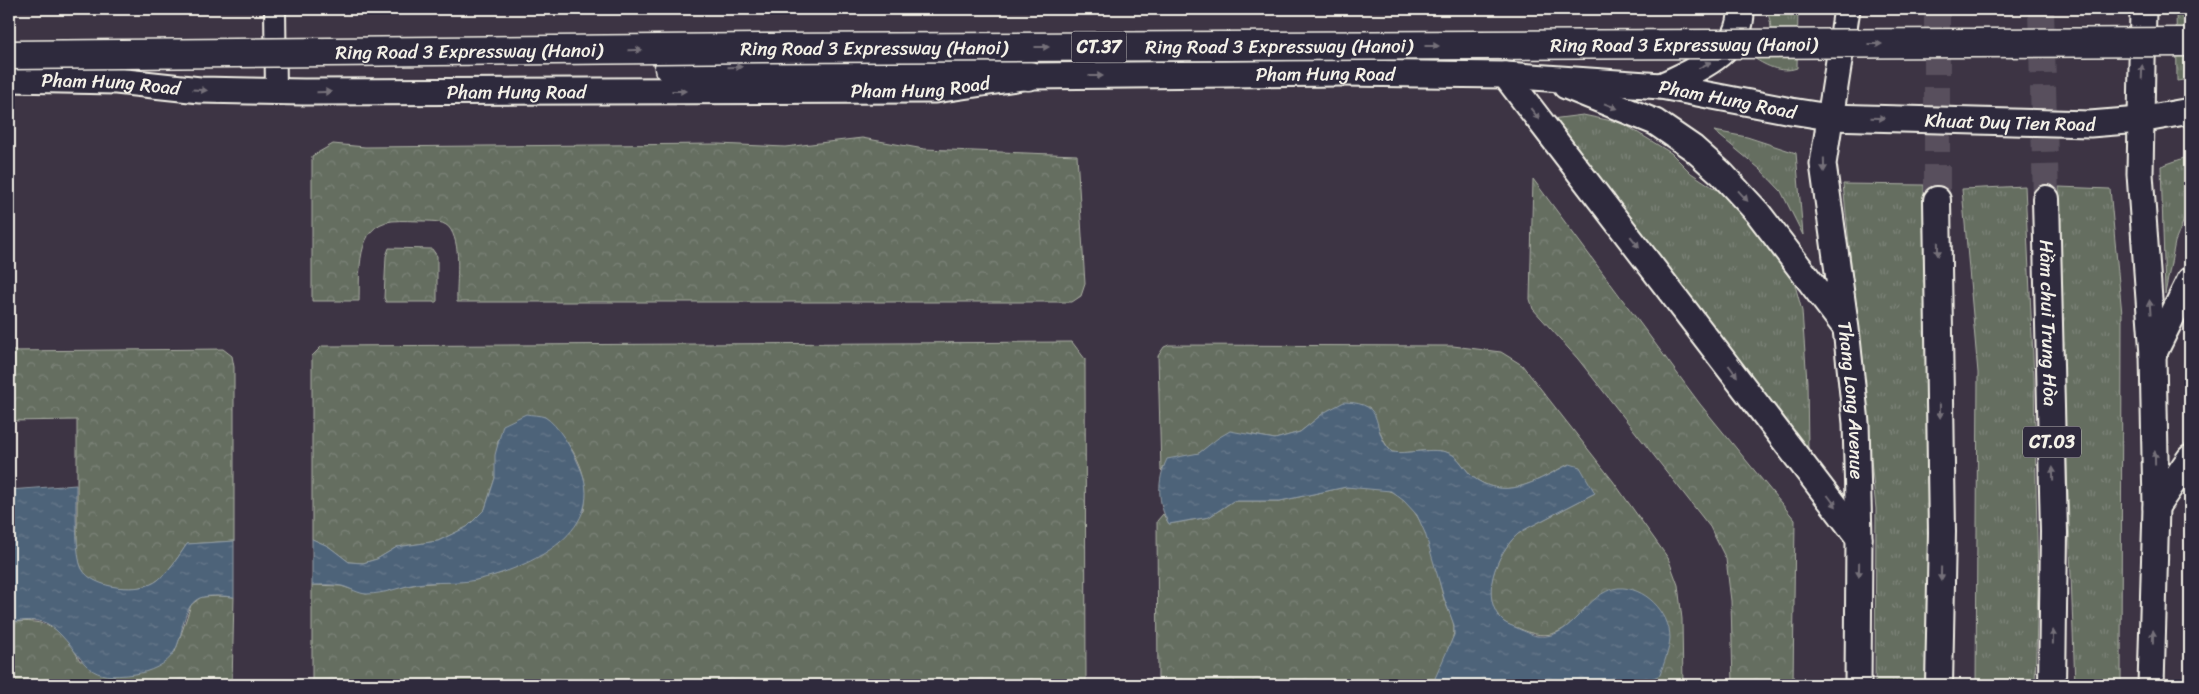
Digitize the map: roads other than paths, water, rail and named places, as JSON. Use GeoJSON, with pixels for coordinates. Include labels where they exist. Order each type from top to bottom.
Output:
{"type":"FeatureCollection","features":[{"type":"Feature","properties":{"kind":"highway","name":"Ring Road 3 Expressway (Hanoi)"},"geometry":{"type":"LineString","coordinates":[[9,56],[762,48],[2190,42]]}},
{"type":"Feature","properties":{"kind":"highway"},"geometry":{"type":"LineString","coordinates":[[9,56],[187,67],[328,71],[934,64],[1029,76]]}},
{"type":"Feature","properties":{"kind":"highway","name":"Hầm chui Trung Hòa"},"geometry":{"type":"LineString","coordinates":[[2046,199],[2054,532],[2052,685]]}},
{"type":"Feature","properties":{"kind":"highway"},"geometry":{"type":"LineString","coordinates":[[1937,200],[1942,532],[1939,685]]}},
{"type":"Feature","properties":{"kind":"main road"},"geometry":{"type":"LineString","coordinates":[[1661,86],[1712,62],[1728,46],[1737,31],[1741,9]]}},
{"type":"Feature","properties":{"kind":"main road","name":"Thang Long Avenue"},"geometry":{"type":"LineString","coordinates":[[1847,9],[1822,164],[1846,329],[1856,424],[1860,538],[1858,685]]}},
{"type":"Feature","properties":{"kind":"main road"},"geometry":{"type":"LineString","coordinates":[[2144,9],[2140,174],[2153,355],[2156,506],[2151,685]]}},
{"type":"Feature","properties":{"kind":"main road","name":"Pham Hung Road"},"geometry":{"type":"LineString","coordinates":[[9,79],[116,81],[200,90],[276,91],[935,90],[1029,76],[1342,73],[1505,75],[1661,86],[1791,111],[1829,116]]}},
{"type":"Feature","properties":{"kind":"main road"},"geometry":{"type":"LineString","coordinates":[[1505,75],[1860,538]]}},
{"type":"Feature","properties":{"kind":"main road"},"geometry":{"type":"LineString","coordinates":[[1550,79],[1606,104],[1656,122],[1693,148],[1722,174],[1758,213],[1846,329]]}},
{"type":"Feature","properties":{"kind":"main road","name":"Khuat Duy Tien Road"},"geometry":{"type":"LineString","coordinates":[[1829,116],[2090,124],[2140,120],[2190,111]]}},
{"type":"Feature","properties":{"kind":"main road"},"geometry":{"type":"LineString","coordinates":[[2153,355],[2190,280]]}},
{"type":"Feature","properties":{"kind":"main road"},"geometry":{"type":"LineString","coordinates":[[2156,506],[2190,458]]}},
{"type":"Feature","properties":{"kind":"street"},"geometry":{"type":"LineString","coordinates":[[275,9],[276,91]]}},
{"type":"Feature","properties":{"kind":"water"},"geometry":{"type":"Polygon","coordinates":[[[1344,402],[1368,407],[1373,412],[1385,444],[1392,452],[1431,450],[1446,452],[1453,455],[1473,477],[1489,486],[1513,488],[1536,481],[1570,464],[1580,467],[1595,493],[1523,530],[1510,542],[1497,564],[1493,576],[1492,601],[1496,612],[1504,622],[1532,635],[1551,635],[1561,631],[1597,597],[1607,591],[1618,588],[1637,591],[1654,603],[1666,619],[1669,628],[1669,648],[1660,675],[1647,681],[1624,685],[1432,685],[1454,635],[1454,625],[1425,533],[1417,515],[1391,491],[1346,487],[1280,501],[1233,501],[1209,517],[1169,524],[1160,500],[1161,475],[1167,459],[1199,453],[1230,431],[1275,439],[1300,432],[1325,412],[1344,402]]]}},
{"type":"Feature","properties":{"kind":"water"},"geometry":{"type":"Polygon","coordinates":[[[526,414],[545,417],[560,431],[578,463],[586,487],[584,508],[575,526],[560,542],[520,566],[476,580],[416,584],[373,594],[361,593],[338,585],[312,585],[312,539],[328,546],[349,562],[363,563],[377,559],[397,547],[438,541],[467,527],[485,509],[495,478],[495,455],[503,425],[526,414]]]}},
{"type":"Feature","properties":{"kind":"water"},"geometry":{"type":"Polygon","coordinates":[[[76,485],[76,529],[80,563],[88,576],[106,585],[129,588],[150,584],[158,580],[166,572],[187,544],[234,541],[234,597],[211,596],[196,600],[187,613],[177,646],[171,657],[152,670],[119,676],[97,673],[84,663],[61,635],[48,624],[26,620],[9,622],[9,490],[76,485]]]}},
{"type":"Feature","properties":{"kind":"tunnel"},"geometry":{"type":"LineString","coordinates":[[1937,9],[1937,200]]}},
{"type":"Feature","properties":{"kind":"tunnel"},"geometry":{"type":"LineString","coordinates":[[2041,9],[2046,199]]}}]}
